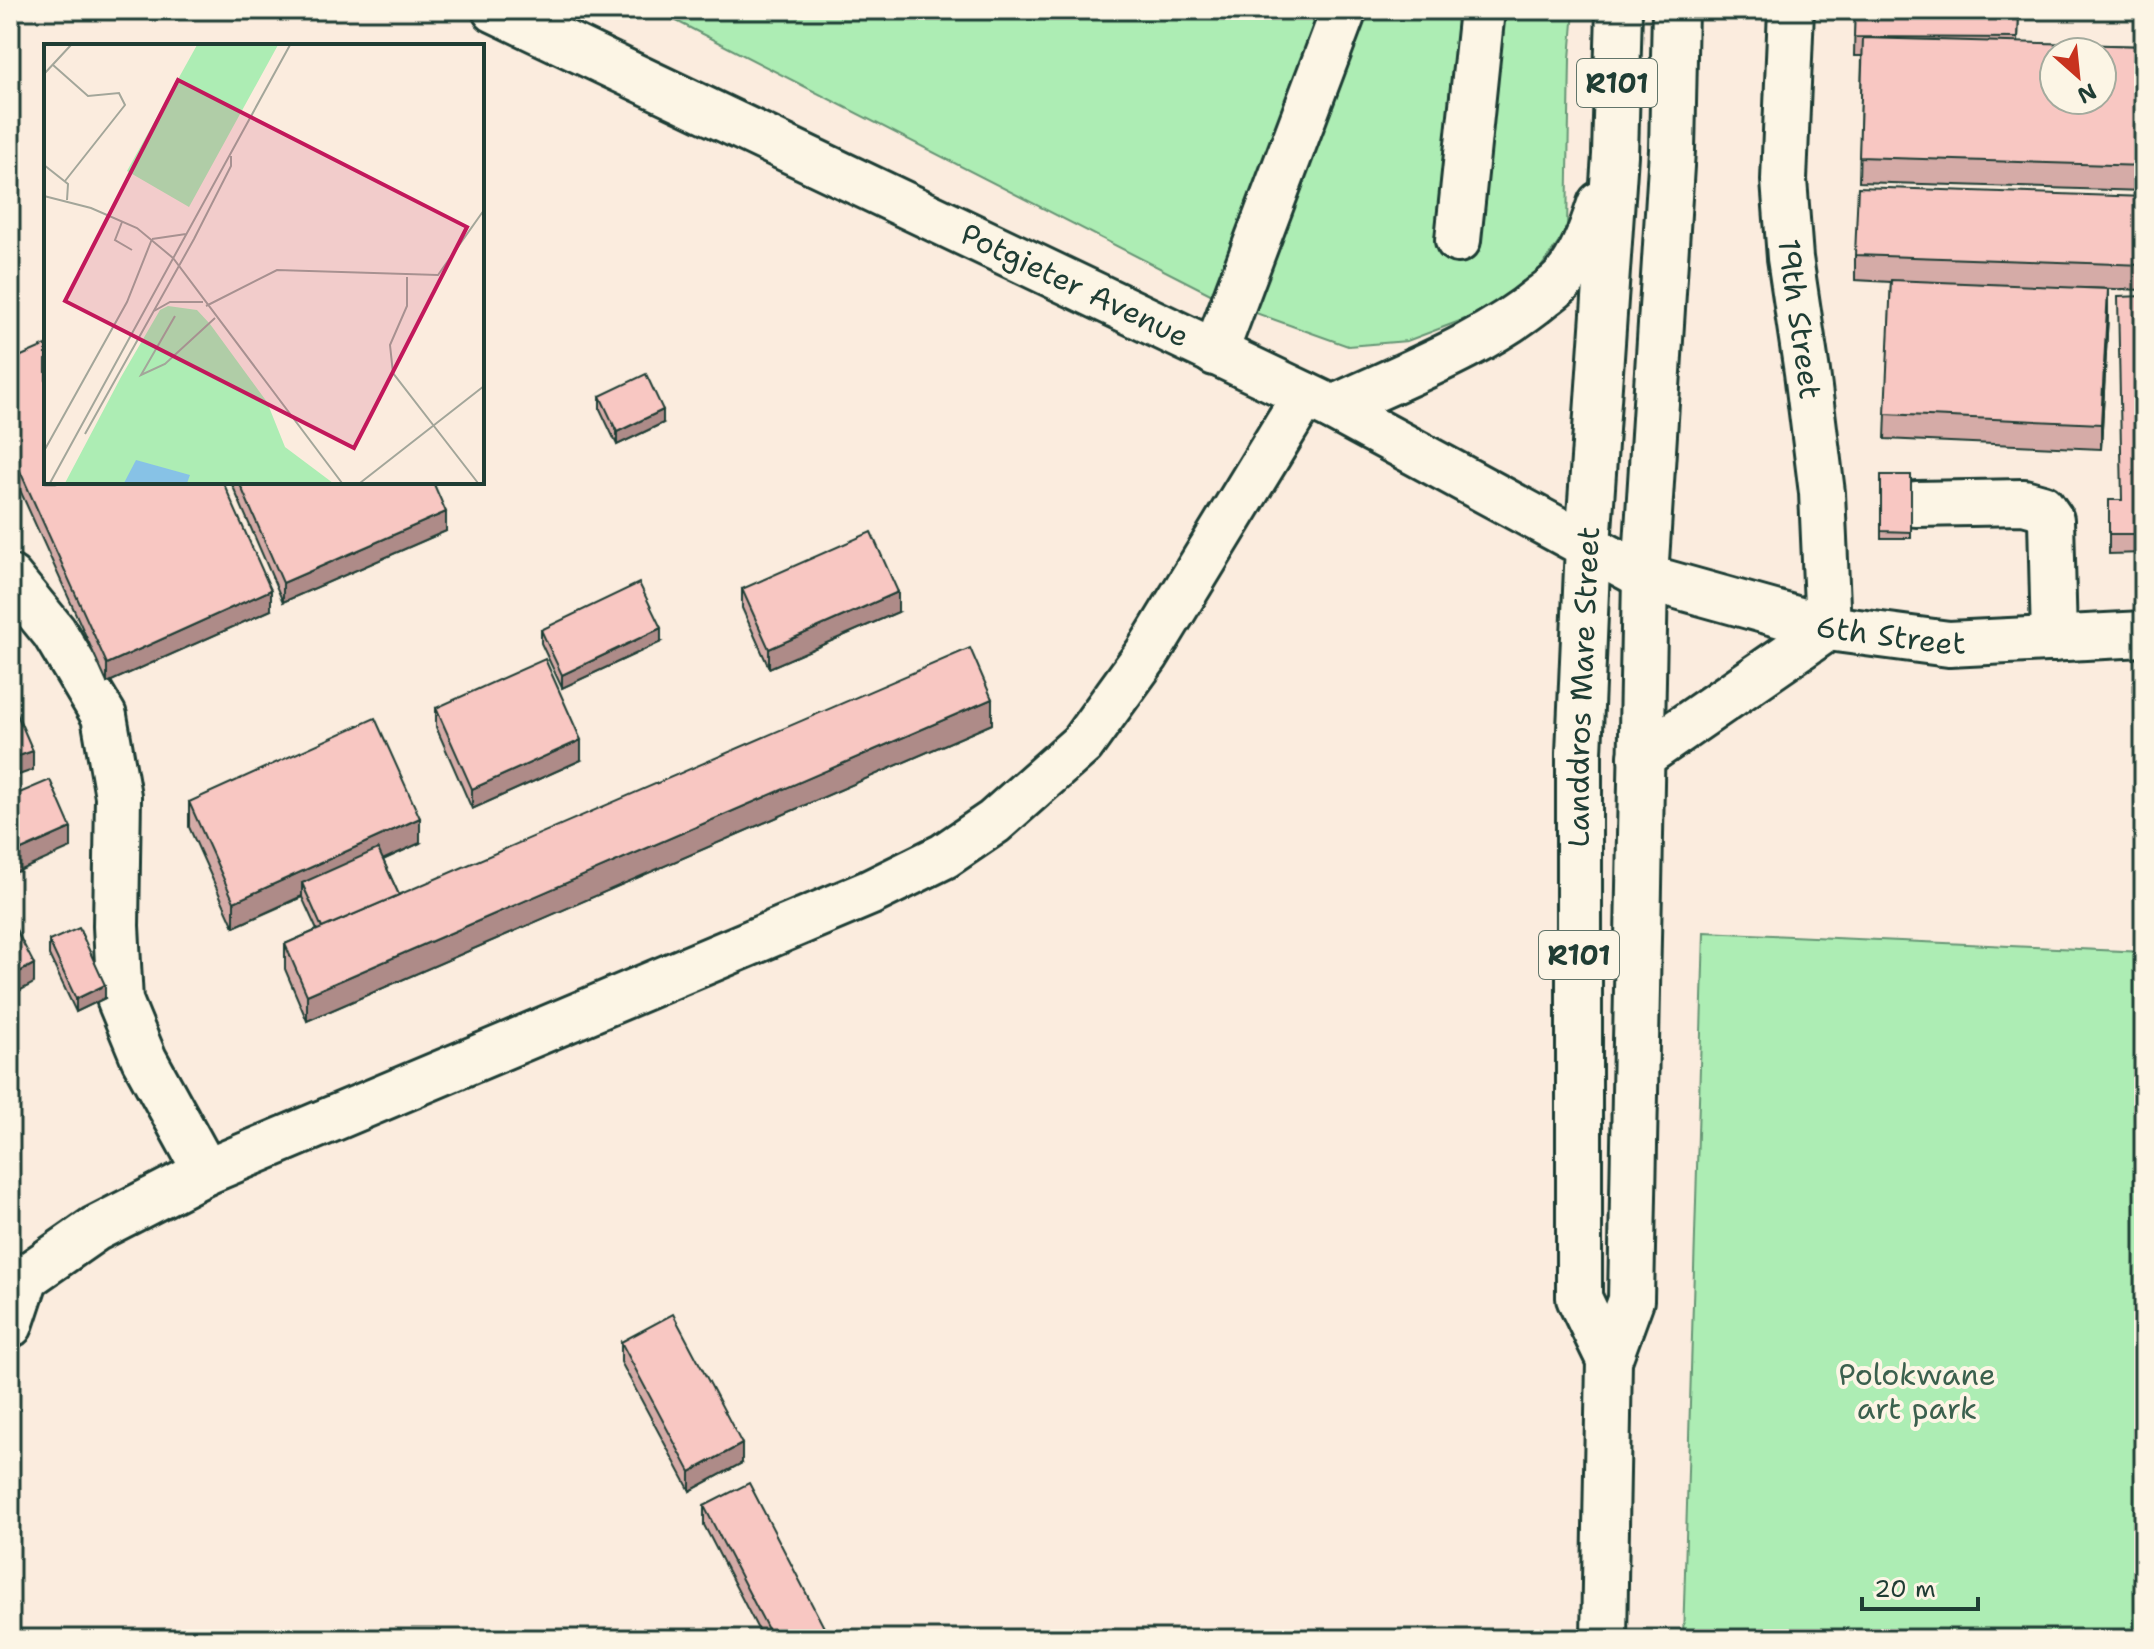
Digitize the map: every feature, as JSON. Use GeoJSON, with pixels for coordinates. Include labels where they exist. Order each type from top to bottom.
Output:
{"type":"FeatureCollection","features":[{"type":"Feature","properties":{"kind":"main road","name":"Potgieter Avenue"},"geometry":{"type":"LineString","coordinates":[[495,10],[1319,402],[1645,577]]}},
{"type":"Feature","properties":{"kind":"main road"},"geometry":{"type":"LineString","coordinates":[[1215,353],[1344,10]]}},
{"type":"Feature","properties":{"kind":"main road"},"geometry":{"type":"LineString","coordinates":[[1458,240],[1482,10]]}},
{"type":"Feature","properties":{"kind":"main road","name":"Landdros Mare Street"},"geometry":{"type":"LineString","coordinates":[[1609,1360],[1579,1298],[1579,753],[1588,545],[1615,155],[1619,10]]}},
{"type":"Feature","properties":{"kind":"main road","name":"Landdros Mare Street"},"geometry":{"type":"LineString","coordinates":[[1604,1639],[1609,1360],[1631,1300],[1645,577],[1672,150],[1675,10]]}},
{"type":"Feature","properties":{"kind":"main road","name":"19th Street"},"geometry":{"type":"LineString","coordinates":[[1791,10],[1784,180],[1790,258],[1822,493],[1828,628]]}},
{"type":"Feature","properties":{"kind":"main road"},"geometry":{"type":"LineString","coordinates":[[10,1325],[26,1277],[95,1229],[206,1172],[869,893],[944,856],[994,822],[1082,744],[1319,402],[1479,339],[1528,309],[1564,279],[1595,220],[1615,155]]}},
{"type":"Feature","properties":{"kind":"main road"},"geometry":{"type":"LineString","coordinates":[[1916,504],[2024,502],[2042,507],[2051,520],[2054,639]]}},
{"type":"Feature","properties":{"kind":"main road","name":"6th Street"},"geometry":{"type":"LineString","coordinates":[[1645,577],[1828,628],[1949,644],[2144,634]]}},
{"type":"Feature","properties":{"kind":"main road"},"geometry":{"type":"LineString","coordinates":[[10,578],[54,632],[104,716],[118,796],[116,926],[120,1001],[144,1059],[206,1172]]}},
{"type":"Feature","properties":{"kind":"main road"},"geometry":{"type":"LineString","coordinates":[[1641,757],[1828,628]]}},
{"type":"Feature","properties":{"kind":"green space"},"geometry":{"type":"Polygon","coordinates":[[[655,10],[1574,10],[1570,59],[1567,231],[1533,278],[1473,316],[1407,341],[1348,346],[1228,303],[655,10]]]}},
{"type":"Feature","properties":{"kind":"green space","name":"Polokwane art park"},"geometry":{"type":"Polygon","coordinates":[[[1704,932],[2144,952],[2144,1639],[1683,1639],[1704,932]]]}},
{"type":"Feature","properties":{"kind":"building"},"geometry":{"type":"Polygon","coordinates":[[[1855,10],[2019,10],[2018,38],[1854,37],[1855,10]]]}},
{"type":"Feature","properties":{"kind":"building"},"geometry":{"type":"Polygon","coordinates":[[[1863,38],[2038,43],[2038,116],[2118,116],[2118,45],[2144,46],[2144,166],[1859,157],[1863,38]]]}},
{"type":"Feature","properties":{"kind":"building"},"geometry":{"type":"Polygon","coordinates":[[[1858,187],[2144,197],[2144,265],[1855,255],[1858,187]]]}},
{"type":"Feature","properties":{"kind":"building"},"geometry":{"type":"Polygon","coordinates":[[[1891,280],[2108,289],[2101,424],[1885,414],[1891,280]]]}},
{"type":"Feature","properties":{"kind":"building"},"geometry":{"type":"Polygon","coordinates":[[[2144,296],[2144,534],[2109,534],[2109,500],[2122,500],[2118,297],[2144,296]]]}},
{"type":"Feature","properties":{"kind":"building"},"geometry":{"type":"Polygon","coordinates":[[[44,346],[44,484],[224,484],[271,590],[107,664],[10,449],[10,361],[44,346]]]}},
{"type":"Feature","properties":{"kind":"building"},"geometry":{"type":"Polygon","coordinates":[[[646,374],[663,410],[617,432],[600,396],[646,374]]]}},
{"type":"Feature","properties":{"kind":"building"},"geometry":{"type":"Polygon","coordinates":[[[1881,475],[1911,475],[1911,532],[1881,531],[1881,475]]]}},
{"type":"Feature","properties":{"kind":"building"},"geometry":{"type":"Polygon","coordinates":[[[240,484],[434,484],[446,512],[283,583],[240,484]]]}},
{"type":"Feature","properties":{"kind":"building"},"geometry":{"type":"Polygon","coordinates":[[[871,532],[898,592],[769,649],[742,589],[871,532]]]}},
{"type":"Feature","properties":{"kind":"building"},"geometry":{"type":"Polygon","coordinates":[[[639,583],[661,628],[562,675],[541,630],[639,583]]]}},
{"type":"Feature","properties":{"kind":"building"},"geometry":{"type":"Polygon","coordinates":[[[970,648],[992,699],[307,995],[285,944],[970,648]]]}},
{"type":"Feature","properties":{"kind":"building"},"geometry":{"type":"Polygon","coordinates":[[[545,659],[581,740],[472,789],[436,708],[545,659]]]}},
{"type":"Feature","properties":{"kind":"building"},"geometry":{"type":"Polygon","coordinates":[[[10,698],[33,751],[10,759],[10,698]]]}},
{"type":"Feature","properties":{"kind":"building"},"geometry":{"type":"Polygon","coordinates":[[[375,718],[420,818],[234,902],[189,802],[375,718]]]}},
{"type":"Feature","properties":{"kind":"building"},"geometry":{"type":"Polygon","coordinates":[[[50,780],[71,828],[10,855],[10,797],[50,780]]]}},
{"type":"Feature","properties":{"kind":"building"},"geometry":{"type":"Polygon","coordinates":[[[378,849],[399,895],[322,928],[302,883],[378,849]]]}},
{"type":"Feature","properties":{"kind":"building"},"geometry":{"type":"Polygon","coordinates":[[[10,918],[34,964],[10,977],[10,918]]]}},
{"type":"Feature","properties":{"kind":"building"},"geometry":{"type":"Polygon","coordinates":[[[79,928],[105,985],[76,999],[49,941],[79,928]]]}},
{"type":"Feature","properties":{"kind":"building"},"geometry":{"type":"Polygon","coordinates":[[[673,1314],[742,1444],[690,1472],[621,1342],[673,1314]]]}},
{"type":"Feature","properties":{"kind":"building"},"geometry":{"type":"Polygon","coordinates":[[[749,1483],[830,1639],[773,1639],[704,1506],[749,1483]]]}}]}
